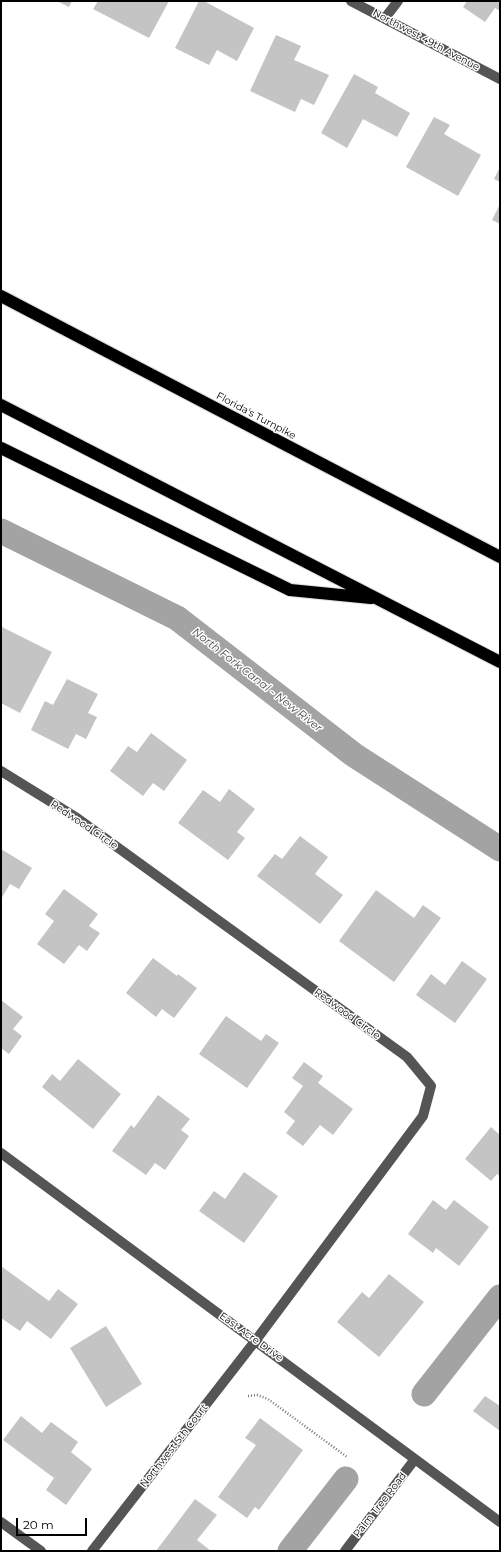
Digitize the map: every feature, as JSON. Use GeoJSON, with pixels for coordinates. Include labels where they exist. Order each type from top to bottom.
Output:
{"type":"FeatureCollection","features":[{"type":"Feature","properties":{"kind":"highway","name":"Florida's Turnpike"},"geometry":{"type":"LineString","coordinates":[[1,296],[500,557]]}},
{"type":"Feature","properties":{"kind":"highway"},"geometry":{"type":"LineString","coordinates":[[1,405],[500,662]]}},
{"type":"Feature","properties":{"kind":"highway"},"geometry":{"type":"LineString","coordinates":[[1,448],[290,590],[378,599]]}},
{"type":"Feature","properties":{"kind":"street","name":"Northwest 49th Avenue"},"geometry":{"type":"LineString","coordinates":[[351,1],[500,79]]}},
{"type":"Feature","properties":{"kind":"street"},"geometry":{"type":"LineString","coordinates":[[385,18],[398,1]]}},
{"type":"Feature","properties":{"kind":"street","name":"Redwood Circle"},"geometry":{"type":"LineString","coordinates":[[1,771],[77,818],[407,1057],[431,1086],[423,1116],[256,1340]]}},
{"type":"Feature","properties":{"kind":"street","name":"East Acre Drive"},"geometry":{"type":"LineString","coordinates":[[1,1153],[256,1340],[500,1522]]}},
{"type":"Feature","properties":{"kind":"street","name":"Northwest 5th Court"},"geometry":{"type":"LineString","coordinates":[[92,1551],[256,1340]]}},
{"type":"Feature","properties":{"kind":"street","name":"Palm Tree Road"},"geometry":{"type":"LineString","coordinates":[[345,1551],[416,1459]]}},
{"type":"Feature","properties":{"kind":"street"},"geometry":{"type":"LineString","coordinates":[[1,1522],[41,1551]]}},
{"type":"Feature","properties":{"kind":"path"},"geometry":{"type":"LineString","coordinates":[[248,1396],[257,1395],[268,1399],[347,1457]]}},
{"type":"Feature","properties":{"kind":"building"},"geometry":{"type":"Polygon","coordinates":[[[57,1],[72,1],[69,7],[57,1]]]}},
{"type":"Feature","properties":{"kind":"building"},"geometry":{"type":"Polygon","coordinates":[[[98,1],[169,1],[149,38],[93,9],[98,1]]]}},
{"type":"Feature","properties":{"kind":"building"},"geometry":{"type":"Polygon","coordinates":[[[199,1],[204,1],[254,28],[237,61],[217,50],[209,65],[175,48],[199,1]]]}},
{"type":"Feature","properties":{"kind":"building"},"geometry":{"type":"Polygon","coordinates":[[[467,1],[500,1],[500,11],[495,8],[485,22],[463,7],[467,1]]]}},
{"type":"Feature","properties":{"kind":"building"},"geometry":{"type":"Polygon","coordinates":[[[276,35],[301,46],[294,60],[329,75],[314,105],[301,99],[295,112],[250,91],[276,35]]]}},
{"type":"Feature","properties":{"kind":"building"},"geometry":{"type":"Polygon","coordinates":[[[354,74],[378,87],[375,93],[410,113],[397,137],[363,119],[347,148],[321,133],[354,74]]]}},
{"type":"Feature","properties":{"kind":"building"},"geometry":{"type":"Polygon","coordinates":[[[434,117],[450,125],[444,134],[481,155],[458,196],[406,167],[434,117]]]}},
{"type":"Feature","properties":{"kind":"building"},"geometry":{"type":"Polygon","coordinates":[[[500,167],[500,182],[494,179],[500,167]]]}},
{"type":"Feature","properties":{"kind":"building"},"geometry":{"type":"Polygon","coordinates":[[[500,204],[500,224],[492,220],[500,204]]]}},
{"type":"Feature","properties":{"kind":"building"},"geometry":{"type":"Polygon","coordinates":[[[2,627],[52,652],[20,713],[1,703],[2,627]]]}},
{"type":"Feature","properties":{"kind":"building"},"geometry":{"type":"Polygon","coordinates":[[[67,679],[98,694],[88,713],[97,717],[86,739],[76,734],[68,749],[31,730],[45,701],[53,705],[67,679]]]}},
{"type":"Feature","properties":{"kind":"building"},"geometry":{"type":"Polygon","coordinates":[[[151,733],[187,760],[164,791],[153,783],[143,796],[110,771],[128,746],[137,752],[151,733]]]}},
{"type":"Feature","properties":{"kind":"building"},"geometry":{"type":"Polygon","coordinates":[[[229,789],[255,809],[237,832],[245,838],[228,860],[178,823],[203,790],[220,802],[229,789]]]}},
{"type":"Feature","properties":{"kind":"building"},"geometry":{"type":"Polygon","coordinates":[[[300,836],[328,857],[315,874],[343,895],[320,924],[257,876],[275,854],[282,859],[300,836]]]}},
{"type":"Feature","properties":{"kind":"building"},"geometry":{"type":"Polygon","coordinates":[[[1,849],[32,868],[19,889],[10,884],[1,899],[1,849]]]}},
{"type":"Feature","properties":{"kind":"building"},"geometry":{"type":"Polygon","coordinates":[[[64,889],[98,914],[89,926],[100,933],[87,951],[79,945],[64,964],[37,944],[54,921],[45,914],[64,889]]]}},
{"type":"Feature","properties":{"kind":"building"},"geometry":{"type":"Polygon","coordinates":[[[376,890],[414,918],[423,905],[441,918],[394,982],[339,941],[376,890]]]}},
{"type":"Feature","properties":{"kind":"building"},"geometry":{"type":"Polygon","coordinates":[[[153,958],[177,976],[178,974],[197,988],[174,1018],[162,1009],[156,1017],[126,993],[153,958]]]}},
{"type":"Feature","properties":{"kind":"building"},"geometry":{"type":"Polygon","coordinates":[[[462,961],[487,979],[455,1023],[416,995],[431,974],[445,985],[462,961]]]}},
{"type":"Feature","properties":{"kind":"building"},"geometry":{"type":"Polygon","coordinates":[[[1,1000],[23,1017],[13,1029],[22,1036],[9,1054],[1,1048],[1,1000]]]}},
{"type":"Feature","properties":{"kind":"building"},"geometry":{"type":"Polygon","coordinates":[[[226,1016],[261,1041],[266,1034],[279,1043],[247,1088],[199,1054],[226,1016]]]}},
{"type":"Feature","properties":{"kind":"building"},"geometry":{"type":"Polygon","coordinates":[[[78,1059],[121,1094],[93,1129],[42,1087],[52,1074],[60,1081],[78,1059]]]}},
{"type":"Feature","properties":{"kind":"building"},"geometry":{"type":"Polygon","coordinates":[[[304,1062],[323,1076],[318,1083],[353,1109],[333,1135],[320,1125],[303,1146],[286,1133],[295,1121],[284,1112],[303,1086],[292,1078],[304,1062]]]}},
{"type":"Feature","properties":{"kind":"building"},"geometry":{"type":"Polygon","coordinates":[[[158,1095],[190,1119],[181,1130],[189,1136],[165,1170],[155,1163],[146,1175],[112,1151],[131,1125],[134,1128],[158,1095]]]}},
{"type":"Feature","properties":{"kind":"building"},"geometry":{"type":"Polygon","coordinates":[[[491,1127],[500,1135],[500,1176],[497,1174],[491,1181],[465,1159],[491,1127]]]}},
{"type":"Feature","properties":{"kind":"building"},"geometry":{"type":"Polygon","coordinates":[[[244,1172],[278,1196],[244,1243],[199,1211],[214,1191],[225,1199],[244,1172]]]}},
{"type":"Feature","properties":{"kind":"building"},"geometry":{"type":"Polygon","coordinates":[[[433,1200],[446,1210],[454,1200],[489,1227],[459,1266],[436,1248],[433,1253],[408,1234],[433,1200]]]}},
{"type":"Feature","properties":{"kind":"building"},"geometry":{"type":"Polygon","coordinates":[[[1,1266],[49,1301],[58,1289],[78,1304],[51,1339],[27,1321],[20,1331],[1,1318],[1,1266]]]}},
{"type":"Feature","properties":{"kind":"building"},"geometry":{"type":"Polygon","coordinates":[[[389,1274],[424,1302],[379,1357],[337,1322],[362,1292],[369,1298],[389,1274]]]}},
{"type":"Feature","properties":{"kind":"building"},"geometry":{"type":"Polygon","coordinates":[[[106,1326],[142,1384],[106,1407],[70,1348],[106,1326]]]}},
{"type":"Feature","properties":{"kind":"building"},"geometry":{"type":"Polygon","coordinates":[[[485,1396],[500,1406],[500,1431],[473,1411],[485,1396]]]}},
{"type":"Feature","properties":{"kind":"building"},"geometry":{"type":"Polygon","coordinates":[[[21,1416],[42,1433],[51,1422],[78,1442],[71,1452],[92,1469],[66,1505],[46,1490],[54,1478],[3,1440],[21,1416]]]}},
{"type":"Feature","properties":{"kind":"building"},"geometry":{"type":"Polygon","coordinates":[[[260,1418],[303,1450],[259,1510],[255,1507],[247,1518],[218,1497],[256,1445],[245,1438],[260,1418]]]}},
{"type":"Feature","properties":{"kind":"building"},"geometry":{"type":"Polygon","coordinates":[[[195,1499],[217,1515],[197,1540],[211,1551],[156,1551],[195,1499]]]}},
{"type":"Feature","properties":{"kind":"waterway","name":"North Fork Canal - New River"},"geometry":{"type":"LineString","coordinates":[[1,531],[177,618],[354,755],[500,849]]}},
{"type":"Feature","properties":{"kind":"waterway"},"geometry":{"type":"LineString","coordinates":[[424,1394],[500,1297]]}},
{"type":"Feature","properties":{"kind":"waterway"},"geometry":{"type":"LineString","coordinates":[[290,1551],[346,1479]]}}]}
